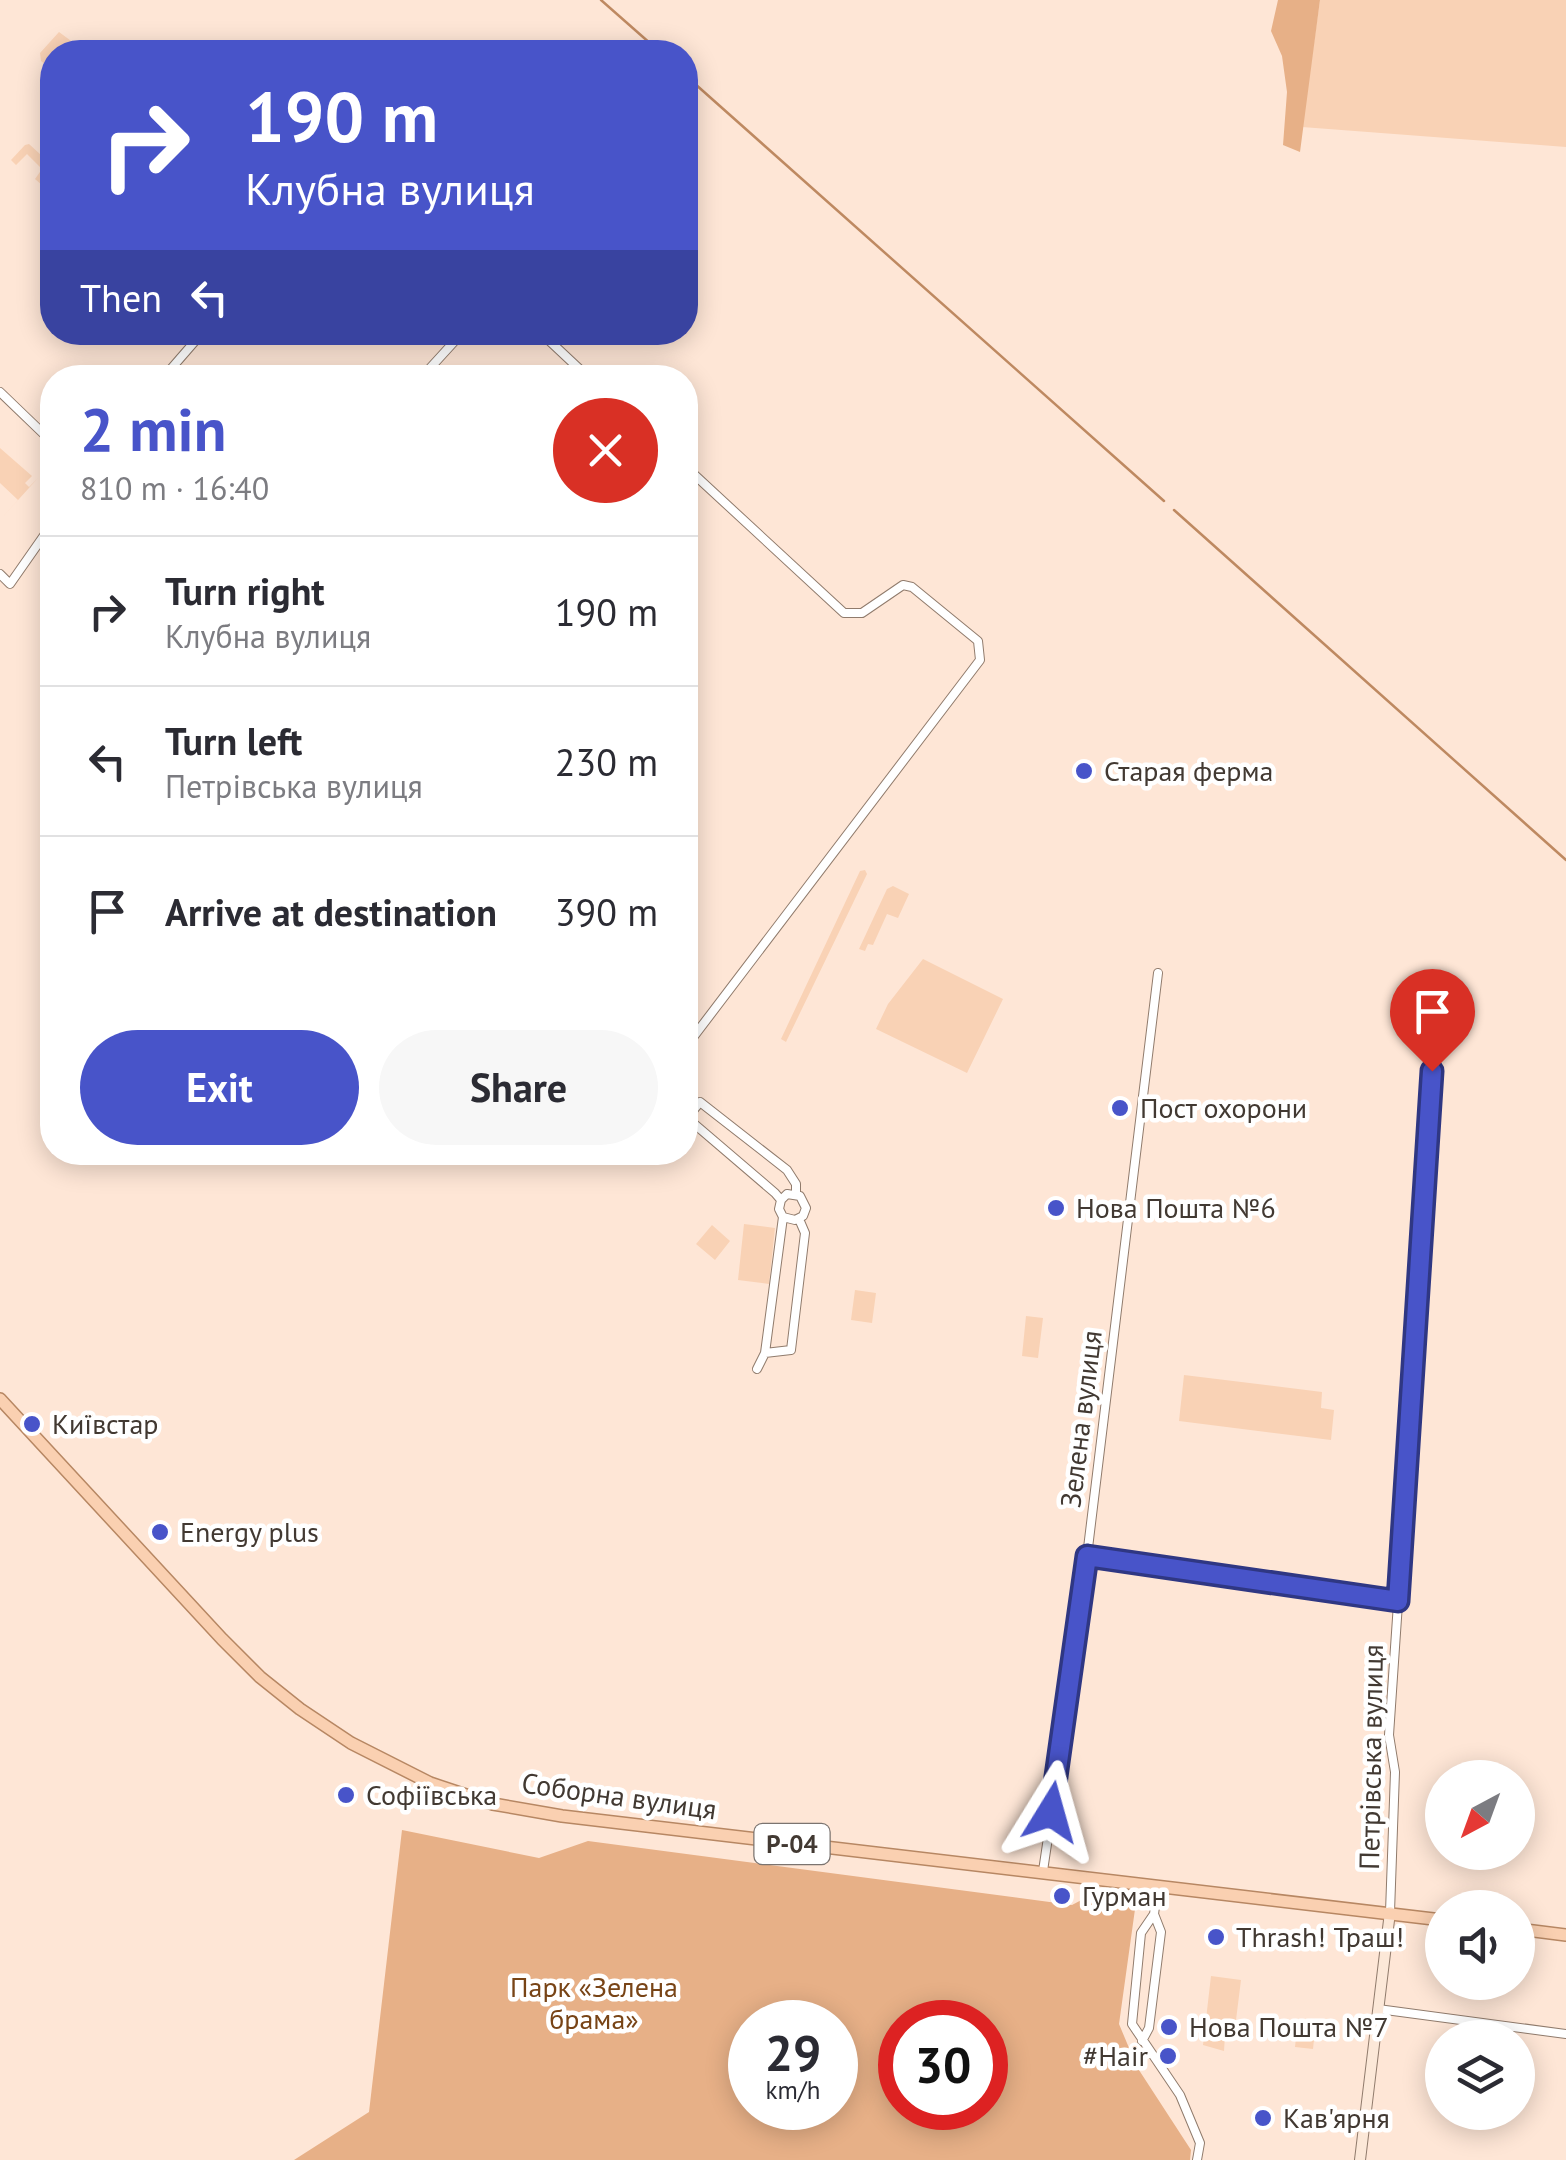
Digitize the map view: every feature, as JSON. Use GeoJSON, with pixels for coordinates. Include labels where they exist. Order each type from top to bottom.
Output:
{"type":"FeatureCollection","features":[{"type":"Feature","properties":{"kind":"main road","name":"Соборна вулиця"},"geometry":{"type":"LineString","coordinates":[[0,1399],[260,1678],[332,1732],[430,1783],[494,1804],[562,1816],[1425,1917]]}},
{"type":"Feature","properties":{"kind":"main road"},"geometry":{"type":"LineString","coordinates":[[1360,2160],[1390,1912]]}},
{"type":"Feature","properties":{"kind":"main road"},"geometry":{"type":"LineString","coordinates":[[1535,1931],[1566,1935]]}},
{"type":"Feature","properties":{"kind":"street"},"geometry":{"type":"LineString","coordinates":[[174,365],[192,345]]}},
{"type":"Feature","properties":{"kind":"street"},"geometry":{"type":"LineString","coordinates":[[433,365],[451,345]]}},
{"type":"Feature","properties":{"kind":"street"},"geometry":{"type":"LineString","coordinates":[[554,345],[575,365]]}},
{"type":"Feature","properties":{"kind":"street"},"geometry":{"type":"LineString","coordinates":[[0,392],[40,430]]}},
{"type":"Feature","properties":{"kind":"street"},"geometry":{"type":"LineString","coordinates":[[698,478],[844,613],[862,613],[904,586],[912,588],[978,641],[981,648],[980,660],[698,1031]]}},
{"type":"Feature","properties":{"kind":"street"},"geometry":{"type":"LineString","coordinates":[[0,574],[10,584],[40,541]]}},
{"type":"Feature","properties":{"kind":"street","name":"Зелена вулиця"},"geometry":{"type":"LineString","coordinates":[[1043,1870],[1087,1556],[1158,972]]}},
{"type":"Feature","properties":{"kind":"street","name":"Петрівська вулиця"},"geometry":{"type":"LineString","coordinates":[[1390,1912],[1395,1772],[1390,1735],[1439,1004]]}},
{"type":"Feature","properties":{"kind":"street"},"geometry":{"type":"LineString","coordinates":[[698,1104],[787,1170],[796,1184],[796,1194]]}},
{"type":"Feature","properties":{"kind":"street"},"geometry":{"type":"LineString","coordinates":[[698,1127],[781,1200]]}},
{"type":"Feature","properties":{"kind":"street"},"geometry":{"type":"LineString","coordinates":[[757,1369],[764,1353],[781,1200],[796,1194],[806,1203],[799,1219],[782,1216]]}},
{"type":"Feature","properties":{"kind":"street"},"geometry":{"type":"LineString","coordinates":[[764,1353],[790,1350],[805,1233],[799,1219]]}},
{"type":"Feature","properties":{"kind":"street"},"geometry":{"type":"LineString","coordinates":[[1087,1556],[1398,1601]]}},
{"type":"Feature","properties":{"kind":"street"},"geometry":{"type":"LineString","coordinates":[[1158,1884],[1154,1914],[1141,1933],[1132,2024],[1180,2095],[1200,2143],[1197,2160]]}},
{"type":"Feature","properties":{"kind":"street"},"geometry":{"type":"LineString","coordinates":[[1142,2042],[1150,2028],[1161,1932],[1154,1914]]}},
{"type":"Feature","properties":{"kind":"street"},"geometry":{"type":"LineString","coordinates":[[1378,2009],[1566,2034]]}},
{"type":"Feature","properties":{"kind":"shaded area"},"geometry":{"type":"Polygon","coordinates":[[[1320,0],[1566,0],[1566,147],[1302,127],[1320,0]]]}},
{"type":"Feature","properties":{"kind":"shaded area"},"geometry":{"type":"Polygon","coordinates":[[[59,32],[70,40],[52,40],[59,32]]]}},
{"type":"Feature","properties":{"kind":"shaded area"},"geometry":{"type":"Polygon","coordinates":[[[25,145],[40,154],[40,167],[27,154],[16,165],[11,160],[25,145]]]}},
{"type":"Feature","properties":{"kind":"shaded area"},"geometry":{"type":"Polygon","coordinates":[[[0,448],[32,476],[25,483],[29,487],[38,478],[0,520],[18,500],[0,483],[0,448]]]}},
{"type":"Feature","properties":{"kind":"shaded area"},"geometry":{"type":"Polygon","coordinates":[[[860,871],[867,874],[786,1042],[781,1039],[860,871]]]}},
{"type":"Feature","properties":{"kind":"shaded area"},"geometry":{"type":"Polygon","coordinates":[[[893,886],[909,894],[898,918],[887,914],[873,945],[868,944],[865,951],[859,949],[887,889],[893,886]]]}},
{"type":"Feature","properties":{"kind":"shaded area"},"geometry":{"type":"Polygon","coordinates":[[[923,959],[1003,999],[967,1073],[876,1029],[888,1004],[923,959]]]}},
{"type":"Feature","properties":{"kind":"shaded area"},"geometry":{"type":"Polygon","coordinates":[[[744,1224],[775,1228],[769,1284],[738,1280],[744,1224]]]}},
{"type":"Feature","properties":{"kind":"shaded area"},"geometry":{"type":"Polygon","coordinates":[[[712,1225],[730,1241],[715,1260],[696,1244],[712,1225]]]}},
{"type":"Feature","properties":{"kind":"shaded area"},"geometry":{"type":"Polygon","coordinates":[[[855,1290],[876,1293],[872,1323],[851,1320],[855,1290]]]}},
{"type":"Feature","properties":{"kind":"shaded area"},"geometry":{"type":"Polygon","coordinates":[[[1026,1316],[1043,1318],[1038,1358],[1022,1356],[1026,1316]]]}},
{"type":"Feature","properties":{"kind":"shaded area"},"geometry":{"type":"Polygon","coordinates":[[[1184,1375],[1322,1392],[1321,1408],[1334,1410],[1331,1440],[1179,1421],[1184,1375]]]}},
{"type":"Feature","properties":{"kind":"shaded area"},"geometry":{"type":"Polygon","coordinates":[[[1211,1976],[1241,1980],[1236,2020],[1226,2019],[1224,2051],[1203,2045],[1211,1976]]]}},
{"type":"Feature","properties":{"kind":"shaded area"},"geometry":{"type":"Polygon","coordinates":[[[1298,2019],[1316,2021],[1313,2049],[1295,2047],[1298,2019]]]}},
{"type":"Feature","properties":{"kind":"green space"},"geometry":{"type":"Polygon","coordinates":[[[1278,0],[1320,0],[1300,152],[1283,145],[1287,92],[1282,56],[1271,31],[1278,0]]]}},
{"type":"Feature","properties":{"kind":"green space","name":"Парк «Зелена брама»"},"geometry":{"type":"Polygon","coordinates":[[[402,1830],[539,1858],[588,1841],[1072,1905],[1089,1896],[1136,1902],[1119,2024],[1137,2067],[1191,2150],[1190,2160],[294,2160],[369,2112],[402,1830]]]}},
{"type":"Feature","properties":{"kind":"waterway"},"geometry":{"type":"LineString","coordinates":[[601,0],[646,40]]}},
{"type":"Feature","properties":{"kind":"waterway"},"geometry":{"type":"LineString","coordinates":[[698,87],[1164,501]]}},
{"type":"Feature","properties":{"kind":"waterway"},"geometry":{"type":"LineString","coordinates":[[1174,510],[1566,860]]}},
{"type":"Feature","properties":{"kind":"place","name":"Старая ферма"},"geometry":{"type":"Point","coordinates":[1084,771]}},
{"type":"Feature","properties":{"kind":"place","name":"Пост охорони"},"geometry":{"type":"Point","coordinates":[1120,1108]}},
{"type":"Feature","properties":{"kind":"place","name":"Нова Пошта №6"},"geometry":{"type":"Point","coordinates":[1056,1208]}},
{"type":"Feature","properties":{"kind":"place","name":"Київстар"},"geometry":{"type":"Point","coordinates":[32,1424]}},
{"type":"Feature","properties":{"kind":"place","name":"Energy plus"},"geometry":{"type":"Point","coordinates":[160,1532]}},
{"type":"Feature","properties":{"kind":"place","name":"Софіївська"},"geometry":{"type":"Point","coordinates":[346,1795]}},
{"type":"Feature","properties":{"kind":"place","name":"Гурман"},"geometry":{"type":"Point","coordinates":[1062,1896]}},
{"type":"Feature","properties":{"kind":"place","name":"Thrash! Траш!"},"geometry":{"type":"Point","coordinates":[1216,1937]}},
{"type":"Feature","properties":{"kind":"place","name":"Нова Пошта №7"},"geometry":{"type":"Point","coordinates":[1169,2027]}},
{"type":"Feature","properties":{"kind":"place","name":"#Hair"},"geometry":{"type":"Point","coordinates":[1168,2056]}},
{"type":"Feature","properties":{"kind":"place","name":"Кав'ярня"},"geometry":{"type":"Point","coordinates":[1263,2118]}},
{"type":"Feature","properties":{"kind":"route"},"geometry":{"type":"LineString","coordinates":[[1051,1812],[1087,1556],[1398,1601],[1432,1071]]}}]}
